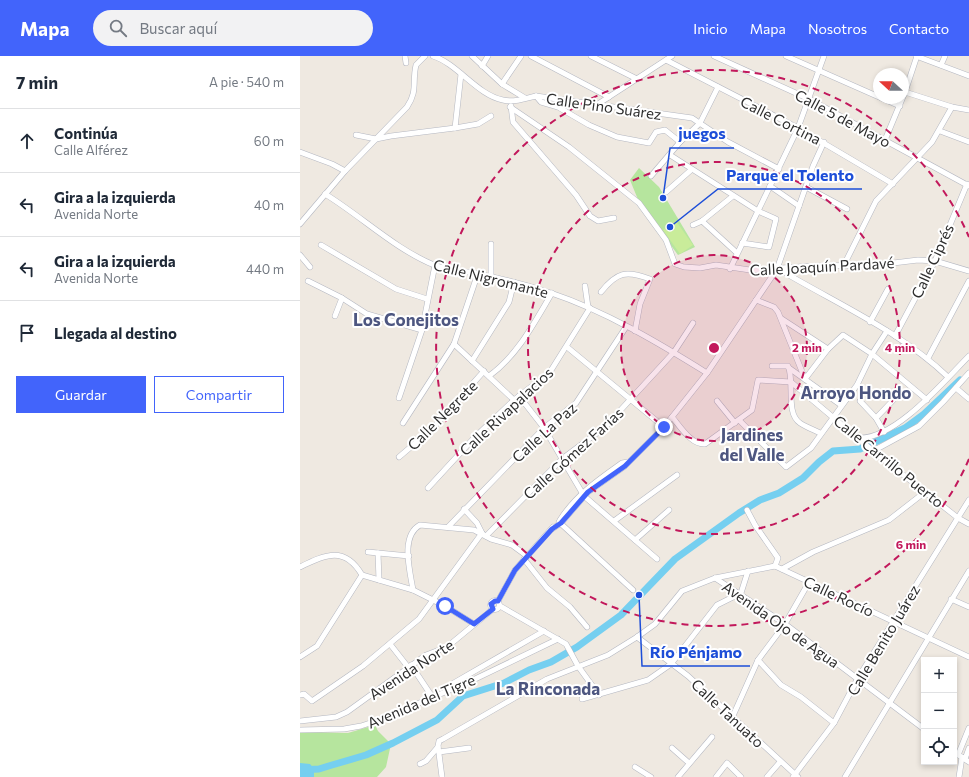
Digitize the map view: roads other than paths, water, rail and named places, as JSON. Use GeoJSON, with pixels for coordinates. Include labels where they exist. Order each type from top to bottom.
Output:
{"type":"FeatureCollection","features":[{"type":"Feature","properties":{"kind":"street"},"geometry":{"type":"LineString","coordinates":[[405,56],[406,63]]}},
{"type":"Feature","properties":{"kind":"street"},"geometry":{"type":"LineString","coordinates":[[300,224],[344,171],[376,139],[413,98],[416,65],[426,56]]}},
{"type":"Feature","properties":{"kind":"street"},"geometry":{"type":"LineString","coordinates":[[433,56],[444,61],[491,95],[502,100],[513,101],[510,107],[513,122],[576,195],[590,216],[598,221],[614,218]]}},
{"type":"Feature","properties":{"kind":"street"},"geometry":{"type":"LineString","coordinates":[[472,56],[502,84],[525,98]]}},
{"type":"Feature","properties":{"kind":"street"},"geometry":{"type":"LineString","coordinates":[[482,66],[488,56]]}},
{"type":"Feature","properties":{"kind":"street"},"geometry":{"type":"LineString","coordinates":[[502,84],[520,56]]}},
{"type":"Feature","properties":{"kind":"street"},"geometry":{"type":"LineString","coordinates":[[530,56],[609,97]]}},
{"type":"Feature","properties":{"kind":"street"},"geometry":{"type":"LineString","coordinates":[[592,56],[637,79]]}},
{"type":"Feature","properties":{"kind":"street"},"geometry":{"type":"LineString","coordinates":[[598,104],[672,56]]}},
{"type":"Feature","properties":{"kind":"street","name":"Calle 5 de Mayo"},"geometry":{"type":"LineString","coordinates":[[714,56],[809,99],[968,185]]}},
{"type":"Feature","properties":{"kind":"street"},"geometry":{"type":"LineString","coordinates":[[786,56],[873,95]]}},
{"type":"Feature","properties":{"kind":"street"},"geometry":{"type":"LineString","coordinates":[[730,269],[798,128],[824,56]]}},
{"type":"Feature","properties":{"kind":"street"},"geometry":{"type":"LineString","coordinates":[[909,79],[916,56],[969,76]]}},
{"type":"Feature","properties":{"kind":"street"},"geometry":{"type":"LineString","coordinates":[[941,65],[945,56]]}},
{"type":"Feature","properties":{"kind":"street","name":"Calle Cortina"},"geometry":{"type":"LineString","coordinates":[[666,60],[824,142],[893,184]]}},
{"type":"Feature","properties":{"kind":"street"},"geometry":{"type":"LineString","coordinates":[[455,128],[461,74]]}},
{"type":"Feature","properties":{"kind":"street"},"geometry":{"type":"LineString","coordinates":[[651,176],[680,142],[700,123],[718,88]]}},
{"type":"Feature","properties":{"kind":"street"},"geometry":{"type":"LineString","coordinates":[[909,93],[952,107],[969,110]]}},
{"type":"Feature","properties":{"kind":"street"},"geometry":{"type":"LineString","coordinates":[[536,96],[541,102],[558,107],[589,125],[617,137],[649,143],[659,130],[665,130],[680,142]]}},
{"type":"Feature","properties":{"kind":"street","name":"Calle Pino Suárez"},"geometry":{"type":"LineString","coordinates":[[513,101],[536,96],[692,118],[728,142],[779,169]]}},
{"type":"Feature","properties":{"kind":"street"},"geometry":{"type":"LineString","coordinates":[[885,140],[900,106],[895,104]]}},
{"type":"Feature","properties":{"kind":"street","name":"Calle Joaquín Pardavé"},"geometry":{"type":"LineString","coordinates":[[510,107],[569,147],[639,203],[666,240],[675,264],[684,267],[700,268],[716,265],[730,269],[750,270],[877,265],[918,260],[935,261],[969,270]]}},
{"type":"Feature","properties":{"kind":"street"},"geometry":{"type":"LineString","coordinates":[[844,266],[876,202],[932,142],[940,131],[952,107]]}},
{"type":"Feature","properties":{"kind":"street"},"geometry":{"type":"LineString","coordinates":[[356,135],[376,139],[455,128],[478,124],[491,116]]}},
{"type":"Feature","properties":{"kind":"street"},"geometry":{"type":"LineString","coordinates":[[940,131],[969,142]]}},
{"type":"Feature","properties":{"kind":"street"},"geometry":{"type":"LineString","coordinates":[[599,696],[578,666],[566,644],[499,604],[504,587],[526,558],[560,522],[567,508],[622,463],[628,462],[664,427],[707,373],[756,300],[779,269],[799,206],[824,142]]}},
{"type":"Feature","properties":{"kind":"street"},"geometry":{"type":"LineString","coordinates":[[300,152],[332,164],[344,171]]}},
{"type":"Feature","properties":{"kind":"street"},"geometry":{"type":"LineString","coordinates":[[670,155],[733,196],[758,211],[776,219],[770,244],[767,247],[742,243]]}},
{"type":"Feature","properties":{"kind":"street"},"geometry":{"type":"LineString","coordinates":[[666,192],[691,170]]}},
{"type":"Feature","properties":{"kind":"street","name":"Calle Ciprés"},"geometry":{"type":"LineString","coordinates":[[895,336],[935,261],[968,185]]}},
{"type":"Feature","properties":{"kind":"street"},"geometry":{"type":"LineString","coordinates":[[770,186],[799,206]]}},
{"type":"Feature","properties":{"kind":"street"},"geometry":{"type":"LineString","coordinates":[[806,187],[848,209]]}},
{"type":"Feature","properties":{"kind":"street","name":"Calle Nigromante"},"geometry":{"type":"LineString","coordinates":[[324,194],[350,209],[378,232],[422,259],[435,265],[514,282],[552,293],[589,307],[674,352],[707,373]]}},
{"type":"Feature","properties":{"kind":"street"},"geometry":{"type":"LineString","coordinates":[[693,225],[702,221],[733,196]]}},
{"type":"Feature","properties":{"kind":"street"},"geometry":{"type":"LineString","coordinates":[[702,221],[737,253]]}},
{"type":"Feature","properties":{"kind":"street"},"geometry":{"type":"LineString","coordinates":[[491,244],[491,276]]}},
{"type":"Feature","properties":{"kind":"street"},"geometry":{"type":"LineString","coordinates":[[321,245],[396,289],[427,299]]}},
{"type":"Feature","properties":{"kind":"street"},"geometry":{"type":"LineString","coordinates":[[300,254],[310,267]]}},
{"type":"Feature","properties":{"kind":"street"},"geometry":{"type":"LineString","coordinates":[[399,398],[422,330],[435,265]]}},
{"type":"Feature","properties":{"kind":"street"},"geometry":{"type":"LineString","coordinates":[[779,269],[895,336],[928,358],[948,377]]}},
{"type":"Feature","properties":{"kind":"street"},"geometry":{"type":"LineString","coordinates":[[601,292],[619,275],[633,273],[650,279],[640,304],[635,331]]}},
{"type":"Feature","properties":{"kind":"street"},"geometry":{"type":"LineString","coordinates":[[403,423],[454,344],[478,274]]}},
{"type":"Feature","properties":{"kind":"street"},"geometry":{"type":"LineString","coordinates":[[308,281],[342,298],[368,314],[422,330]]}},
{"type":"Feature","properties":{"kind":"street"},"geometry":{"type":"LineString","coordinates":[[928,358],[969,281]]}},
{"type":"Feature","properties":{"kind":"street"},"geometry":{"type":"LineString","coordinates":[[472,361],[509,302],[514,282]]}},
{"type":"Feature","properties":{"kind":"street"},"geometry":{"type":"LineString","coordinates":[[585,286],[589,307]]}},
{"type":"Feature","properties":{"kind":"street"},"geometry":{"type":"LineString","coordinates":[[870,322],[888,289]]}},
{"type":"Feature","properties":{"kind":"street","name":"Calle Negrete"},"geometry":{"type":"LineString","coordinates":[[489,376],[504,365],[523,342],[552,293]]}},
{"type":"Feature","properties":{"kind":"street"},"geometry":{"type":"LineString","coordinates":[[335,316],[342,298]]}},
{"type":"Feature","properties":{"kind":"street"},"geometry":{"type":"LineString","coordinates":[[756,300],[774,307],[782,318],[805,379]]}},
{"type":"Feature","properties":{"kind":"street","name":"Calle Rivapalacios"},"geometry":{"type":"LineString","coordinates":[[428,488],[474,438],[514,400],[550,372],[567,347],[589,307]]}},
{"type":"Feature","properties":{"kind":"street"},"geometry":{"type":"LineString","coordinates":[[782,318],[828,349]]}},
{"type":"Feature","properties":{"kind":"street","name":"Calle Gómez Farías"},"geometry":{"type":"LineString","coordinates":[[300,695],[304,694],[312,701],[364,666],[419,619],[432,599],[484,534],[562,459],[605,428],[674,352],[693,323]]}},
{"type":"Feature","properties":{"kind":"street","name":"Calle La Paz"},"geometry":{"type":"LineString","coordinates":[[448,527],[544,428],[576,403],[626,327]]}},
{"type":"Feature","properties":{"kind":"street"},"geometry":{"type":"LineString","coordinates":[[717,401],[786,467],[811,448],[833,415],[857,385],[872,354],[887,332]]}},
{"type":"Feature","properties":{"kind":"street"},"geometry":{"type":"LineString","coordinates":[[805,379],[828,349],[843,335],[872,354],[927,400]]}},
{"type":"Feature","properties":{"kind":"street"},"geometry":{"type":"LineString","coordinates":[[454,344],[514,400]]}},
{"type":"Feature","properties":{"kind":"street"},"geometry":{"type":"LineString","coordinates":[[567,347],[664,427]]}},
{"type":"Feature","properties":{"kind":"street"},"geometry":{"type":"LineString","coordinates":[[861,439],[872,438],[893,427],[927,400],[969,356]]}},
{"type":"Feature","properties":{"kind":"street"},"geometry":{"type":"LineString","coordinates":[[772,366],[789,367],[841,405]]}},
{"type":"Feature","properties":{"kind":"street"},"geometry":{"type":"LineString","coordinates":[[789,367],[791,400],[796,418],[799,423],[820,433]]}},
{"type":"Feature","properties":{"kind":"street","name":"Calle Negrete"},"geometry":{"type":"LineString","coordinates":[[399,457],[432,428],[484,372]]}},
{"type":"Feature","properties":{"kind":"street"},"geometry":{"type":"LineString","coordinates":[[871,449],[919,426],[969,373]]}},
{"type":"Feature","properties":{"kind":"street"},"geometry":{"type":"LineString","coordinates":[[672,417],[690,438],[700,444],[705,444],[752,410],[758,380],[791,382]]}},
{"type":"Feature","properties":{"kind":"street","name":"Calle Carrillo Puerto"},"geometry":{"type":"LineString","coordinates":[[791,382],[833,415],[871,449],[958,518],[969,524]]}},
{"type":"Feature","properties":{"kind":"street"},"geometry":{"type":"LineString","coordinates":[[956,388],[969,399]]}},
{"type":"Feature","properties":{"kind":"street"},"geometry":{"type":"LineString","coordinates":[[876,418],[901,392]]}},
{"type":"Feature","properties":{"kind":"street"},"geometry":{"type":"LineString","coordinates":[[519,396],[544,428],[583,494],[657,559]]}},
{"type":"Feature","properties":{"kind":"street"},"geometry":{"type":"LineString","coordinates":[[860,401],[876,418],[884,432]]}},
{"type":"Feature","properties":{"kind":"street"},"geometry":{"type":"LineString","coordinates":[[614,521],[677,475]]}},
{"type":"Feature","properties":{"kind":"street"},"geometry":{"type":"LineString","coordinates":[[782,569],[813,552],[889,520],[925,492]]}},
{"type":"Feature","properties":{"kind":"street","name":"Calle Benito Juárez"},"geometry":{"type":"LineString","coordinates":[[795,776],[834,723],[858,678],[969,500]]}},
{"type":"Feature","properties":{"kind":"street"},"geometry":{"type":"LineString","coordinates":[[464,509],[477,523],[484,534]]}},
{"type":"Feature","properties":{"kind":"street"},"geometry":{"type":"LineString","coordinates":[[635,540],[669,510]]}},
{"type":"Feature","properties":{"kind":"street"},"geometry":{"type":"LineString","coordinates":[[420,764],[426,761],[438,746],[439,742],[443,739],[540,683],[578,666],[608,655],[637,637],[655,624],[682,591],[713,579],[775,566],[778,558],[755,525],[747,510]]}},
{"type":"Feature","properties":{"kind":"street"},"geometry":{"type":"LineString","coordinates":[[560,522],[633,590]]}},
{"type":"Feature","properties":{"kind":"street"},"geometry":{"type":"LineString","coordinates":[[413,590],[408,556],[410,535],[413,529],[420,525],[448,527],[484,534],[512,545],[526,558],[547,588],[570,607],[587,627]]}},
{"type":"Feature","properties":{"kind":"street"},"geometry":{"type":"LineString","coordinates":[[368,552],[408,556]]}},
{"type":"Feature","properties":{"kind":"street"},"geometry":{"type":"LineString","coordinates":[[378,553],[379,580]]}},
{"type":"Feature","properties":{"kind":"street"},"geometry":{"type":"LineString","coordinates":[[300,567],[321,556],[338,556],[350,559],[355,563],[362,575],[413,590],[432,599],[474,624]]}},
{"type":"Feature","properties":{"kind":"street","name":"Calle Rocío"},"geometry":{"type":"LineString","coordinates":[[775,566],[969,656]]}},
{"type":"Feature","properties":{"kind":"street"},"geometry":{"type":"LineString","coordinates":[[582,699],[599,696],[648,680],[671,664],[717,605],[741,593],[748,571]]}},
{"type":"Feature","properties":{"kind":"street"},"geometry":{"type":"LineString","coordinates":[[845,777],[969,571]]}},
{"type":"Feature","properties":{"kind":"street"},"geometry":{"type":"LineString","coordinates":[[300,657],[317,646],[362,575]]}},
{"type":"Feature","properties":{"kind":"street","name":"Avenida Ojo de Agua"},"geometry":{"type":"LineString","coordinates":[[713,579],[741,593],[785,624],[921,727]]}},
{"type":"Feature","properties":{"kind":"street"},"geometry":{"type":"LineString","coordinates":[[732,718],[758,660],[785,624],[809,582]]}},
{"type":"Feature","properties":{"kind":"street"},"geometry":{"type":"LineString","coordinates":[[951,599],[969,607]]}},
{"type":"Feature","properties":{"kind":"street","name":"Avenida Norte"},"geometry":{"type":"LineString","coordinates":[[300,721],[336,717],[347,712],[409,666],[426,655],[447,646],[493,609],[491,604],[495,601],[499,604]]}},
{"type":"Feature","properties":{"kind":"street"},"geometry":{"type":"LineString","coordinates":[[446,692],[452,684],[544,631]]}},
{"type":"Feature","properties":{"kind":"street","name":"Calle Tanuato"},"geometry":{"type":"LineString","coordinates":[[637,637],[688,676],[795,776]]}},
{"type":"Feature","properties":{"kind":"street","name":"Avenida del Tigre"},"geometry":{"type":"LineString","coordinates":[[300,730],[344,729],[361,726],[433,698],[558,639]]}},
{"type":"Feature","properties":{"kind":"street"},"geometry":{"type":"LineString","coordinates":[[390,644],[433,698]]}},
{"type":"Feature","properties":{"kind":"street"},"geometry":{"type":"LineString","coordinates":[[758,660],[781,685],[801,697],[834,723]]}},
{"type":"Feature","properties":{"kind":"street"},"geometry":{"type":"LineString","coordinates":[[959,777],[969,728]]}},
{"type":"Feature","properties":{"kind":"street"},"geometry":{"type":"LineString","coordinates":[[678,777],[712,737]]}},
{"type":"Feature","properties":{"kind":"street"},"geometry":{"type":"LineString","coordinates":[[438,746],[442,777]]}},
{"type":"Feature","properties":{"kind":"street"},"geometry":{"type":"LineString","coordinates":[[439,752],[469,748]]}},
{"type":"Feature","properties":{"kind":"street"},"geometry":{"type":"LineString","coordinates":[[672,748],[689,764]]}},
{"type":"Feature","properties":{"kind":"street"},"geometry":{"type":"LineString","coordinates":[[962,757],[969,748]]}},
{"type":"Feature","properties":{"kind":"street"},"geometry":{"type":"LineString","coordinates":[[767,777],[780,762]]}},
{"type":"Feature","properties":{"kind":"street"},"geometry":{"type":"LineString","coordinates":[[716,777],[727,763],[741,777]]}},
{"type":"Feature","properties":{"kind":"street"},"geometry":{"type":"LineString","coordinates":[[635,767],[651,777]]}},
{"type":"Feature","properties":{"kind":"water"},"geometry":{"type":"Polygon","coordinates":[[[300,763],[310,764],[314,769],[314,777],[300,777],[300,763]]]}},
{"type":"Feature","properties":{"kind":"waterway"},"geometry":{"type":"LineString","coordinates":[[300,770],[319,769],[366,755],[437,720],[463,696],[504,683],[529,670],[551,662],[577,647],[621,615],[675,559],[739,513],[760,500],[779,493],[803,478],[833,451],[860,449],[905,428],[924,414],[960,380]]}},
{"type":"Feature","properties":{"kind":"place","name":"juegos"},"geometry":{"type":"Point","coordinates":[663,198]}},
{"type":"Feature","properties":{"kind":"place","name":"Parque el Tolento"},"geometry":{"type":"Point","coordinates":[670,227]}},
{"type":"Feature","properties":{"kind":"place","name":"Río Pénjamo"},"geometry":{"type":"Point","coordinates":[639,595]}},
{"type":"Feature","properties":{"kind":"district","name":"Los Conejitos"},"geometry":{"type":"Point","coordinates":[406,319]}},
{"type":"Feature","properties":{"kind":"district","name":"Arroyo Hondo"},"geometry":{"type":"Point","coordinates":[856,392]}},
{"type":"Feature","properties":{"kind":"district","name":"Jardines del Valle"},"geometry":{"type":"Point","coordinates":[752,444]}},
{"type":"Feature","properties":{"kind":"district","name":"La Rinconada"},"geometry":{"type":"Point","coordinates":[548,688]}}]}
